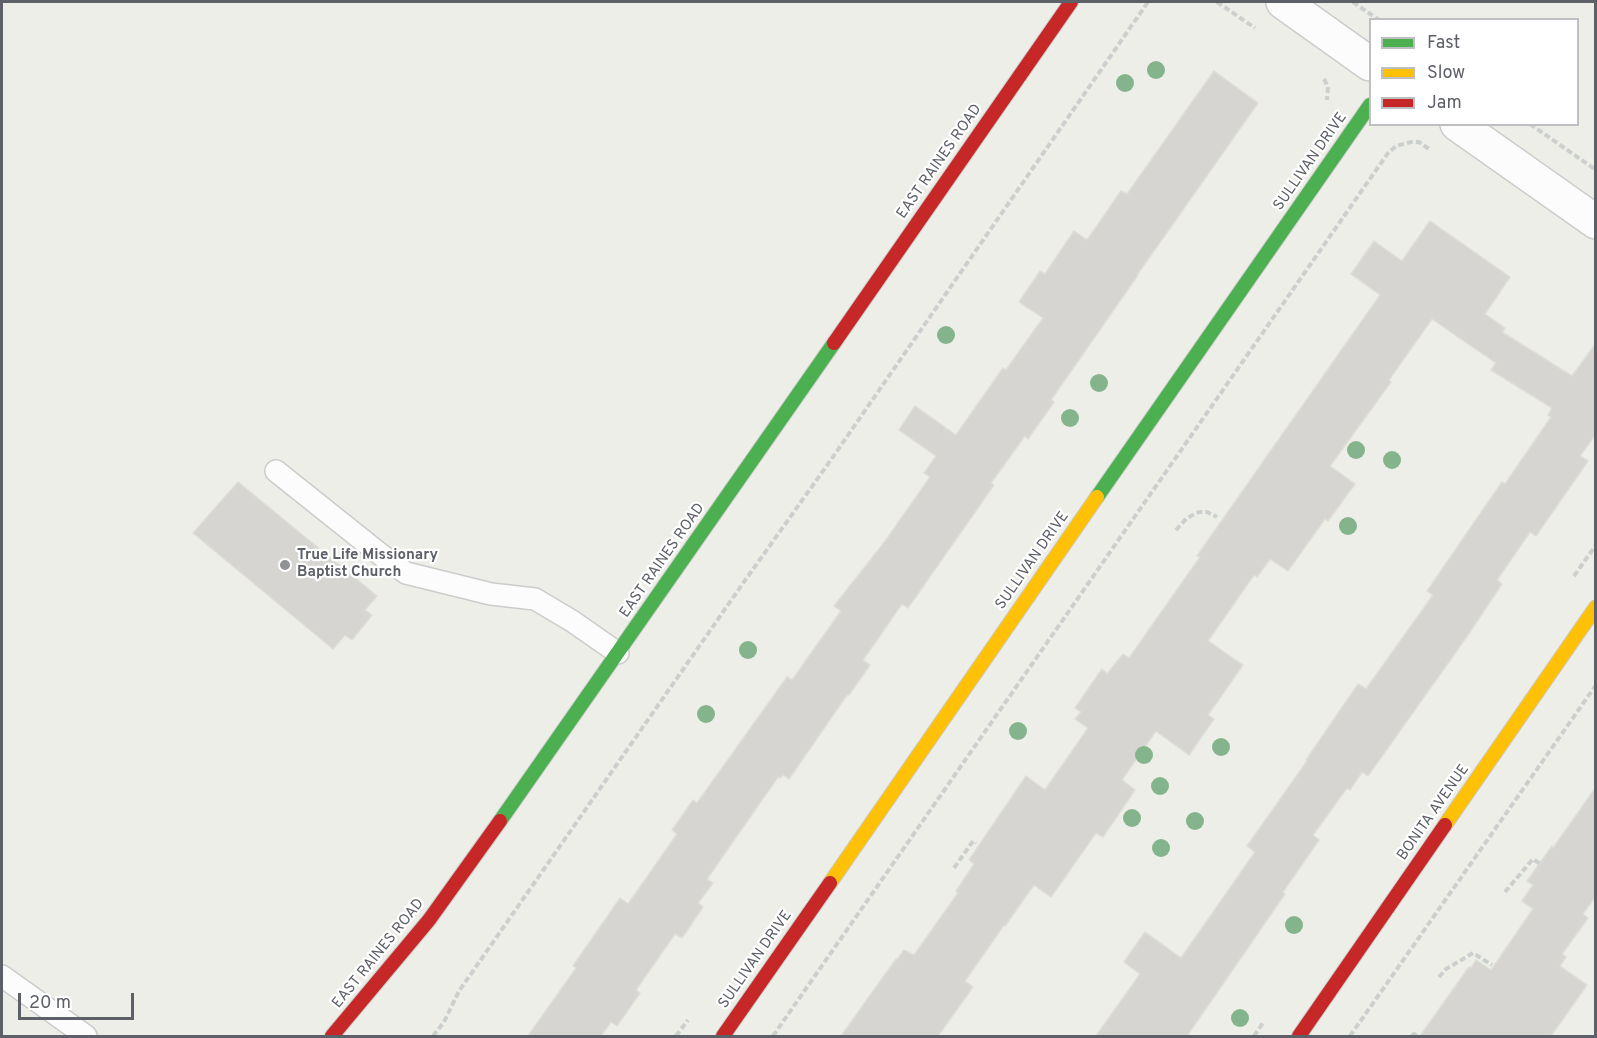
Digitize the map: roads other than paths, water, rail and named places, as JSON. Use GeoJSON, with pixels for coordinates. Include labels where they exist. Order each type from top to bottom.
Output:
{"type":"FeatureCollection","features":[{"type":"Feature","properties":{"kind":"street","name":"EAST RAINES ROAD"},"geometry":{"type":"LineString","coordinates":[[332,1036],[429,920],[618,653],[1071,2]]}},
{"type":"Feature","properties":{"kind":"street"},"geometry":{"type":"LineString","coordinates":[[1283,2],[1369,63]]}},
{"type":"Feature","properties":{"kind":"street","name":"SULLIVAN DRIVE"},"geometry":{"type":"LineString","coordinates":[[723,1036],[1369,108]]}},
{"type":"Feature","properties":{"kind":"street"},"geometry":{"type":"LineString","coordinates":[[1460,126],[1596,222]]}},
{"type":"Feature","properties":{"kind":"street","name":"BONITA AVENUE"},"geometry":{"type":"LineString","coordinates":[[1299,1036],[1596,607]]}},
{"type":"Feature","properties":{"kind":"lane"},"geometry":{"type":"LineString","coordinates":[[276,471],[406,573],[491,594],[536,599],[618,653]]}},
{"type":"Feature","properties":{"kind":"lane"},"geometry":{"type":"LineString","coordinates":[[2,976],[86,1036]]}},
{"type":"Feature","properties":{"kind":"place","name":"True Life Missionary Baptist Church"},"geometry":{"type":"Point","coordinates":[285,565]}}]}
